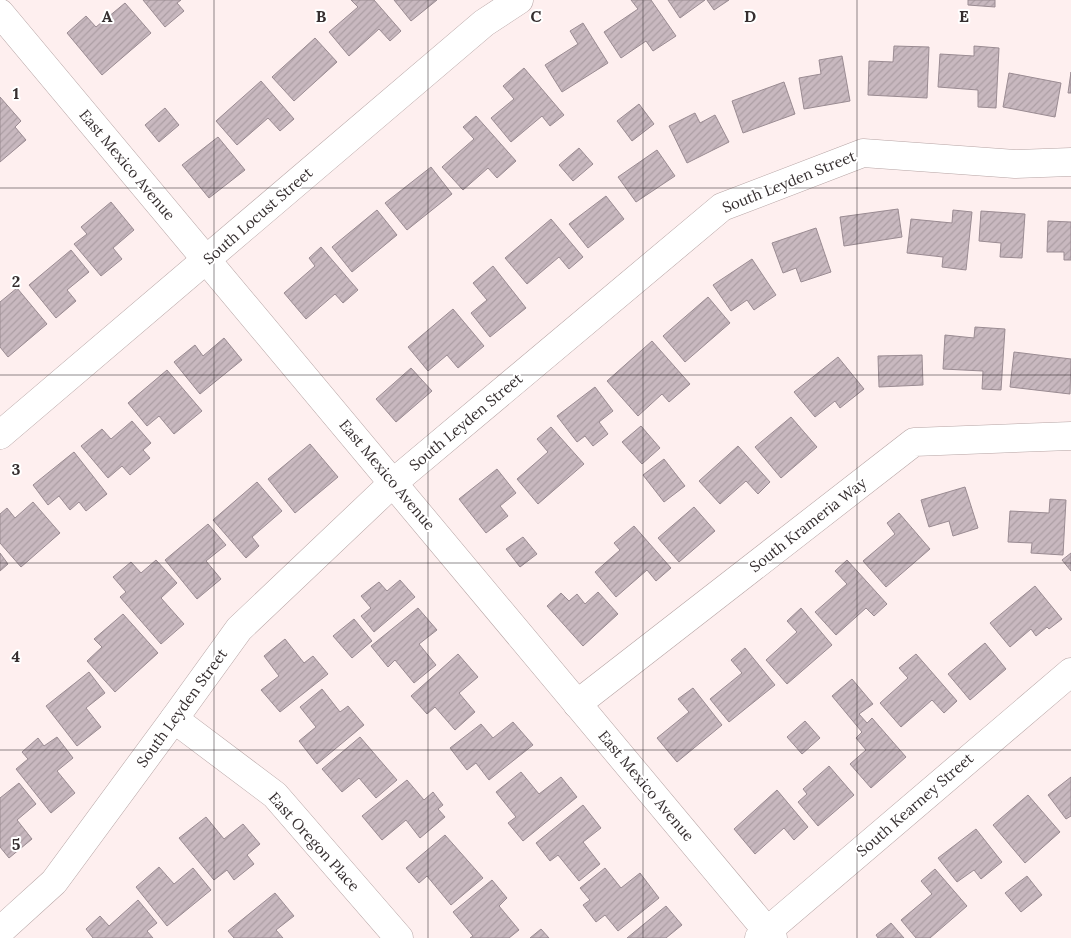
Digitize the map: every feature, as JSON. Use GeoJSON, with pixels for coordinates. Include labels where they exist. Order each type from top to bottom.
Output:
{"type":"FeatureCollection","features":[{"type":"Feature","properties":{"kind":"street","name":"South Locust Street"},"geometry":{"type":"LineString","coordinates":[[0,435],[484,23],[519,0]]}},
{"type":"Feature","properties":{"kind":"street","name":"East Mexico Avenue"},"geometry":{"type":"LineString","coordinates":[[0,13],[394,482],[767,936]]}},
{"type":"Feature","properties":{"kind":"street","name":"South Leyden Street"},"geometry":{"type":"LineString","coordinates":[[0,930],[54,882],[239,629],[394,482],[722,206],[862,153],[1015,164],[1071,162]]}},
{"type":"Feature","properties":{"kind":"street","name":"South Krameria Way"},"geometry":{"type":"LineString","coordinates":[[577,704],[914,442],[1071,436]]}},
{"type":"Feature","properties":{"kind":"street","name":"South Kearney Street"},"geometry":{"type":"LineString","coordinates":[[767,936],[1071,672]]}},
{"type":"Feature","properties":{"kind":"street","name":"East Oregon Place"},"geometry":{"type":"LineString","coordinates":[[174,719],[274,795],[399,938]]}},
{"type":"Feature","properties":{"kind":"building"},"geometry":{"type":"Polygon","coordinates":[[[143,0],[181,0],[177,3],[184,11],[165,27],[143,0]]]}},
{"type":"Feature","properties":{"kind":"building"},"geometry":{"type":"Polygon","coordinates":[[[351,0],[374,0],[401,31],[390,41],[379,29],[349,56],[329,32],[358,7],[351,0]]]}},
{"type":"Feature","properties":{"kind":"building"},"geometry":{"type":"Polygon","coordinates":[[[394,0],[437,0],[411,21],[394,0]]]}},
{"type":"Feature","properties":{"kind":"building"},"geometry":{"type":"Polygon","coordinates":[[[631,0],[651,0],[676,36],[653,51],[646,41],[621,58],[604,32],[638,9],[631,0]]]}},
{"type":"Feature","properties":{"kind":"building"},"geometry":{"type":"Polygon","coordinates":[[[668,0],[705,0],[680,18],[668,0]]]}},
{"type":"Feature","properties":{"kind":"building"},"geometry":{"type":"Polygon","coordinates":[[[707,0],[729,0],[714,10],[707,0]]]}},
{"type":"Feature","properties":{"kind":"building"},"geometry":{"type":"Polygon","coordinates":[[[968,0],[995,0],[995,7],[968,5],[968,0]]]}},
{"type":"Feature","properties":{"kind":"building"},"geometry":{"type":"Polygon","coordinates":[[[125,3],[151,33],[102,75],[67,33],[86,16],[96,27],[125,3]]]}},
{"type":"Feature","properties":{"kind":"building"},"geometry":{"type":"Polygon","coordinates":[[[583,23],[608,63],[562,92],[545,65],[578,44],[570,31],[583,23]]]}},
{"type":"Feature","properties":{"kind":"building"},"geometry":{"type":"Polygon","coordinates":[[[315,38],[337,62],[294,101],[272,77],[315,38]]]}},
{"type":"Feature","properties":{"kind":"building"},"geometry":{"type":"Polygon","coordinates":[[[894,46],[929,47],[927,98],[868,95],[869,61],[893,62],[894,46]]]}},
{"type":"Feature","properties":{"kind":"building"},"geometry":{"type":"Polygon","coordinates":[[[974,46],[999,48],[996,108],[978,107],[978,90],[938,87],[940,54],[974,56],[974,46]]]}},
{"type":"Feature","properties":{"kind":"building"},"geometry":{"type":"Polygon","coordinates":[[[842,56],[850,101],[804,109],[799,78],[821,74],[819,60],[842,56]]]}},
{"type":"Feature","properties":{"kind":"building"},"geometry":{"type":"Polygon","coordinates":[[[524,68],[564,115],[550,126],[542,116],[511,142],[491,118],[514,99],[503,86],[524,68]]]}},
{"type":"Feature","properties":{"kind":"building"},"geometry":{"type":"Polygon","coordinates":[[[1071,72],[1071,93],[1068,93],[1071,72]]]}},
{"type":"Feature","properties":{"kind":"building"},"geometry":{"type":"Polygon","coordinates":[[[1009,73],[1061,83],[1055,117],[1003,107],[1009,73]]]}},
{"type":"Feature","properties":{"kind":"building"},"geometry":{"type":"Polygon","coordinates":[[[261,81],[294,119],[280,131],[268,118],[237,145],[216,121],[261,81]]]}},
{"type":"Feature","properties":{"kind":"building"},"geometry":{"type":"Polygon","coordinates":[[[784,82],[795,114],[743,133],[732,101],[784,82]]]}},
{"type":"Feature","properties":{"kind":"building"},"geometry":{"type":"Polygon","coordinates":[[[0,97],[21,121],[15,127],[26,140],[0,162],[0,97]]]}},
{"type":"Feature","properties":{"kind":"building"},"geometry":{"type":"Polygon","coordinates":[[[639,104],[654,124],[632,141],[617,121],[639,104]]]}},
{"type":"Feature","properties":{"kind":"building"},"geometry":{"type":"Polygon","coordinates":[[[165,108],[179,125],[159,142],[145,125],[165,108]]]}},
{"type":"Feature","properties":{"kind":"building"},"geometry":{"type":"Polygon","coordinates":[[[695,113],[700,123],[715,115],[729,142],[687,163],[669,126],[695,113]]]}},
{"type":"Feature","properties":{"kind":"building"},"geometry":{"type":"Polygon","coordinates":[[[476,116],[516,161],[497,178],[488,168],[463,190],[442,167],[474,139],[463,127],[476,116]]]}},
{"type":"Feature","properties":{"kind":"building"},"geometry":{"type":"Polygon","coordinates":[[[218,137],[245,170],[209,198],[182,165],[218,137]]]}},
{"type":"Feature","properties":{"kind":"building"},"geometry":{"type":"Polygon","coordinates":[[[579,148],[593,164],[573,181],[559,165],[579,148]]]}},
{"type":"Feature","properties":{"kind":"building"},"geometry":{"type":"Polygon","coordinates":[[[657,150],[675,176],[636,202],[618,177],[657,150]]]}},
{"type":"Feature","properties":{"kind":"building"},"geometry":{"type":"Polygon","coordinates":[[[431,167],[452,194],[407,230],[385,203],[431,167]]]}},
{"type":"Feature","properties":{"kind":"building"},"geometry":{"type":"Polygon","coordinates":[[[606,196],[624,219],[588,248],[569,224],[606,196]]]}},
{"type":"Feature","properties":{"kind":"building"},"geometry":{"type":"Polygon","coordinates":[[[111,202],[134,230],[113,248],[122,259],[101,276],[74,244],[87,234],[81,227],[111,202]]]}},
{"type":"Feature","properties":{"kind":"building"},"geometry":{"type":"Polygon","coordinates":[[[898,209],[902,237],[844,246],[840,217],[898,209]]]}},
{"type":"Feature","properties":{"kind":"building"},"geometry":{"type":"Polygon","coordinates":[[[377,210],[397,235],[352,272],[332,247],[377,210]]]}},
{"type":"Feature","properties":{"kind":"building"},"geometry":{"type":"Polygon","coordinates":[[[953,210],[972,212],[966,270],[942,267],[943,257],[907,253],[911,219],[952,223],[953,210]]]}},
{"type":"Feature","properties":{"kind":"building"},"geometry":{"type":"Polygon","coordinates":[[[981,211],[1025,214],[1022,258],[1000,257],[1001,243],[979,241],[981,211]]]}},
{"type":"Feature","properties":{"kind":"building"},"geometry":{"type":"Polygon","coordinates":[[[551,219],[583,257],[569,269],[559,257],[527,284],[505,258],[551,219]]]}},
{"type":"Feature","properties":{"kind":"building"},"geometry":{"type":"Polygon","coordinates":[[[1048,221],[1071,222],[1071,260],[1064,260],[1064,252],[1047,252],[1048,221]]]}},
{"type":"Feature","properties":{"kind":"building"},"geometry":{"type":"Polygon","coordinates":[[[816,228],[831,272],[801,282],[796,268],[783,273],[772,243],[816,228]]]}},
{"type":"Feature","properties":{"kind":"building"},"geometry":{"type":"Polygon","coordinates":[[[321,247],[358,290],[343,303],[335,294],[306,319],[284,293],[315,266],[309,258],[321,247]]]}},
{"type":"Feature","properties":{"kind":"building"},"geometry":{"type":"Polygon","coordinates":[[[71,250],[89,272],[67,290],[76,301],[56,318],[29,285],[71,250]]]}},
{"type":"Feature","properties":{"kind":"building"},"geometry":{"type":"Polygon","coordinates":[[[752,259],[776,295],[754,310],[747,300],[731,311],[713,285],[752,259]]]}},
{"type":"Feature","properties":{"kind":"building"},"geometry":{"type":"Polygon","coordinates":[[[493,266],[526,308],[490,337],[471,313],[487,300],[473,283],[493,266]]]}},
{"type":"Feature","properties":{"kind":"building"},"geometry":{"type":"Polygon","coordinates":[[[17,288],[47,324],[8,357],[0,347],[0,302],[17,288]]]}},
{"type":"Feature","properties":{"kind":"building"},"geometry":{"type":"Polygon","coordinates":[[[708,297],[730,323],[685,362],[663,336],[708,297]]]}},
{"type":"Feature","properties":{"kind":"building"},"geometry":{"type":"Polygon","coordinates":[[[453,309],[484,346],[458,368],[447,355],[428,371],[408,347],[453,309]]]}},
{"type":"Feature","properties":{"kind":"building"},"geometry":{"type":"Polygon","coordinates":[[[975,327],[1005,329],[1001,390],[982,389],[983,371],[943,369],[945,335],[974,338],[975,327]]]}},
{"type":"Feature","properties":{"kind":"building"},"geometry":{"type":"Polygon","coordinates":[[[224,338],[242,360],[200,394],[174,362],[195,345],[203,356],[224,338]]]}},
{"type":"Feature","properties":{"kind":"building"},"geometry":{"type":"Polygon","coordinates":[[[652,341],[690,384],[669,402],[662,394],[638,416],[607,381],[652,341]]]}},
{"type":"Feature","properties":{"kind":"building"},"geometry":{"type":"Polygon","coordinates":[[[1014,352],[1071,359],[1070,394],[1010,387],[1014,352]]]}},
{"type":"Feature","properties":{"kind":"building"},"geometry":{"type":"Polygon","coordinates":[[[922,355],[923,385],[879,387],[878,356],[922,355]]]}},
{"type":"Feature","properties":{"kind":"building"},"geometry":{"type":"Polygon","coordinates":[[[838,357],[864,389],[840,408],[835,401],[815,417],[794,392],[838,357]]]}},
{"type":"Feature","properties":{"kind":"building"},"geometry":{"type":"Polygon","coordinates":[[[411,368],[432,391],[396,422],[376,399],[411,368]]]}},
{"type":"Feature","properties":{"kind":"building"},"geometry":{"type":"Polygon","coordinates":[[[167,370],[202,411],[174,434],[159,416],[147,426],[128,403],[167,370]]]}},
{"type":"Feature","properties":{"kind":"building"},"geometry":{"type":"Polygon","coordinates":[[[595,387],[613,411],[599,422],[608,434],[593,446],[585,436],[577,442],[557,416],[595,387]]]}},
{"type":"Feature","properties":{"kind":"building"},"geometry":{"type":"Polygon","coordinates":[[[791,417],[817,447],[781,478],[755,447],[791,417]]]}},
{"type":"Feature","properties":{"kind":"building"},"geometry":{"type":"Polygon","coordinates":[[[132,421],[151,443],[143,450],[150,458],[130,475],[122,466],[108,478],[81,446],[102,429],[111,439],[132,421]]]}},
{"type":"Feature","properties":{"kind":"building"},"geometry":{"type":"Polygon","coordinates":[[[641,426],[660,448],[642,464],[622,442],[641,426]]]}},
{"type":"Feature","properties":{"kind":"building"},"geometry":{"type":"Polygon","coordinates":[[[551,427],[584,464],[538,504],[517,479],[548,452],[537,439],[551,427]]]}},
{"type":"Feature","properties":{"kind":"building"},"geometry":{"type":"Polygon","coordinates":[[[310,444],[338,477],[295,513],[268,479],[310,444]]]}},
{"type":"Feature","properties":{"kind":"building"},"geometry":{"type":"Polygon","coordinates":[[[738,446],[770,482],[758,494],[746,481],[720,504],[699,481],[738,446]]]}},
{"type":"Feature","properties":{"kind":"building"},"geometry":{"type":"Polygon","coordinates":[[[74,452],[107,494],[86,511],[79,502],[70,510],[59,496],[48,505],[33,485],[74,452]]]}},
{"type":"Feature","properties":{"kind":"building"},"geometry":{"type":"Polygon","coordinates":[[[664,459],[685,486],[664,502],[643,475],[664,459]]]}},
{"type":"Feature","properties":{"kind":"building"},"geometry":{"type":"Polygon","coordinates":[[[497,469],[516,493],[500,506],[508,516],[486,533],[459,499],[497,469]]]}},
{"type":"Feature","properties":{"kind":"building"},"geometry":{"type":"Polygon","coordinates":[[[257,482],[282,511],[252,537],[259,546],[246,558],[213,520],[257,482]]]}},
{"type":"Feature","properties":{"kind":"building"},"geometry":{"type":"Polygon","coordinates":[[[965,487],[978,528],[953,536],[949,521],[929,527],[921,500],[965,487]]]}},
{"type":"Feature","properties":{"kind":"building"},"geometry":{"type":"Polygon","coordinates":[[[1050,499],[1066,500],[1063,555],[1031,553],[1032,543],[1008,542],[1010,511],[1049,513],[1050,499]]]}},
{"type":"Feature","properties":{"kind":"building"},"geometry":{"type":"Polygon","coordinates":[[[33,502],[60,533],[21,567],[0,543],[0,514],[7,508],[15,518],[33,502]]]}},
{"type":"Feature","properties":{"kind":"building"},"geometry":{"type":"Polygon","coordinates":[[[694,507],[715,531],[679,562],[658,538],[694,507]]]}},
{"type":"Feature","properties":{"kind":"building"},"geometry":{"type":"Polygon","coordinates":[[[899,513],[930,549],[886,587],[863,561],[895,534],[887,523],[899,513]]]}},
{"type":"Feature","properties":{"kind":"building"},"geometry":{"type":"Polygon","coordinates":[[[208,524],[226,545],[206,561],[221,579],[197,599],[165,560],[208,524]]]}},
{"type":"Feature","properties":{"kind":"building"},"geometry":{"type":"Polygon","coordinates":[[[634,526],[671,568],[656,581],[647,570],[616,597],[595,572],[620,550],[614,543],[634,526]]]}},
{"type":"Feature","properties":{"kind":"building"},"geometry":{"type":"Polygon","coordinates":[[[523,537],[537,554],[520,567],[506,549],[523,537]]]}},
{"type":"Feature","properties":{"kind":"building"},"geometry":{"type":"Polygon","coordinates":[[[0,553],[8,564],[0,571],[0,553]]]}},
{"type":"Feature","properties":{"kind":"building"},"geometry":{"type":"Polygon","coordinates":[[[1071,553],[1071,571],[1062,560],[1071,553]]]}},
{"type":"Feature","properties":{"kind":"building"},"geometry":{"type":"Polygon","coordinates":[[[156,560],[177,583],[161,598],[184,624],[161,644],[120,597],[126,592],[113,577],[131,562],[141,573],[156,560]]]}},
{"type":"Feature","properties":{"kind":"building"},"geometry":{"type":"Polygon","coordinates":[[[847,560],[887,604],[874,616],[866,608],[836,635],[815,612],[847,584],[835,571],[847,560]]]}},
{"type":"Feature","properties":{"kind":"building"},"geometry":{"type":"Polygon","coordinates":[[[400,580],[415,597],[374,632],[361,616],[371,608],[361,596],[379,582],[387,591],[400,580]]]}},
{"type":"Feature","properties":{"kind":"building"},"geometry":{"type":"Polygon","coordinates":[[[1035,586],[1062,619],[1049,629],[1047,627],[1036,636],[1031,629],[1010,647],[990,623],[1035,586]]]}},
{"type":"Feature","properties":{"kind":"building"},"geometry":{"type":"Polygon","coordinates":[[[598,592],[618,614],[583,646],[547,606],[561,593],[569,601],[577,594],[585,604],[598,592]]]}},
{"type":"Feature","properties":{"kind":"building"},"geometry":{"type":"Polygon","coordinates":[[[418,608],[437,630],[419,644],[436,665],[414,683],[395,660],[388,667],[371,646],[418,608]]]}},
{"type":"Feature","properties":{"kind":"building"},"geometry":{"type":"Polygon","coordinates":[[[801,608],[832,645],[787,684],[766,660],[797,632],[787,621],[801,608]]]}},
{"type":"Feature","properties":{"kind":"building"},"geometry":{"type":"Polygon","coordinates":[[[123,614],[158,653],[115,692],[87,661],[102,647],[94,639],[123,614]]]}},
{"type":"Feature","properties":{"kind":"building"},"geometry":{"type":"Polygon","coordinates":[[[354,619],[372,641],[352,658],[333,636],[354,619]]]}},
{"type":"Feature","properties":{"kind":"building"},"geometry":{"type":"Polygon","coordinates":[[[285,639],[304,663],[313,656],[328,674],[280,712],[261,690],[279,676],[264,656],[285,639]]]}},
{"type":"Feature","properties":{"kind":"building"},"geometry":{"type":"Polygon","coordinates":[[[985,643],[1006,669],[970,700],[948,674],[985,643]]]}},
{"type":"Feature","properties":{"kind":"building"},"geometry":{"type":"Polygon","coordinates":[[[745,648],[775,685],[729,722],[710,699],[742,673],[731,660],[745,648]]]}},
{"type":"Feature","properties":{"kind":"building"},"geometry":{"type":"Polygon","coordinates":[[[458,654],[478,677],[459,693],[475,712],[455,730],[435,707],[427,714],[411,696],[458,654]]]}},
{"type":"Feature","properties":{"kind":"building"},"geometry":{"type":"Polygon","coordinates":[[[916,654],[957,701],[944,713],[932,700],[901,727],[880,703],[908,678],[899,668],[916,654]]]}},
{"type":"Feature","properties":{"kind":"building"},"geometry":{"type":"Polygon","coordinates":[[[89,672],[105,693],[86,708],[101,727],[77,746],[46,706],[89,672]]]}},
{"type":"Feature","properties":{"kind":"building"},"geometry":{"type":"Polygon","coordinates":[[[852,679],[873,704],[859,714],[867,723],[872,718],[906,757],[871,788],[850,764],[866,750],[856,738],[862,732],[832,696],[852,679]]]}},
{"type":"Feature","properties":{"kind":"building"},"geometry":{"type":"Polygon","coordinates":[[[693,688],[722,725],[677,762],[657,738],[689,712],[678,699],[693,688]]]}},
{"type":"Feature","properties":{"kind":"building"},"geometry":{"type":"Polygon","coordinates":[[[322,689],[340,712],[348,706],[364,725],[317,764],[299,741],[316,727],[300,707],[322,689]]]}},
{"type":"Feature","properties":{"kind":"building"},"geometry":{"type":"Polygon","coordinates":[[[805,721],[820,738],[802,754],[787,737],[805,721]]]}},
{"type":"Feature","properties":{"kind":"building"},"geometry":{"type":"Polygon","coordinates":[[[513,722],[533,745],[489,780],[476,763],[467,770],[450,748],[481,724],[493,738],[513,722]]]}},
{"type":"Feature","properties":{"kind":"building"},"geometry":{"type":"Polygon","coordinates":[[[57,737],[73,758],[57,771],[75,793],[51,813],[16,769],[28,759],[22,752],[38,738],[44,746],[57,737]]]}},
{"type":"Feature","properties":{"kind":"building"},"geometry":{"type":"Polygon","coordinates":[[[360,737],[397,780],[376,798],[359,778],[342,792],[322,769],[360,737]]]}},
{"type":"Feature","properties":{"kind":"building"},"geometry":{"type":"Polygon","coordinates":[[[829,766],[854,795],[818,826],[798,802],[807,794],[803,789],[829,766]]]}},
{"type":"Feature","properties":{"kind":"building"},"geometry":{"type":"Polygon","coordinates":[[[521,772],[539,794],[561,777],[577,797],[523,841],[508,823],[516,817],[496,792],[521,772]]]}},
{"type":"Feature","properties":{"kind":"building"},"geometry":{"type":"Polygon","coordinates":[[[1071,777],[1071,816],[1066,819],[1048,795],[1071,777]]]}},
{"type":"Feature","properties":{"kind":"building"},"geometry":{"type":"Polygon","coordinates":[[[407,780],[424,800],[433,792],[443,805],[438,809],[445,817],[420,838],[406,820],[382,840],[362,816],[407,780]]]}},
{"type":"Feature","properties":{"kind":"building"},"geometry":{"type":"Polygon","coordinates":[[[19,783],[36,804],[17,820],[32,839],[9,858],[0,847],[0,798],[19,783]]]}},
{"type":"Feature","properties":{"kind":"building"},"geometry":{"type":"Polygon","coordinates":[[[777,790],[808,827],[794,840],[784,828],[755,854],[734,829],[777,790]]]}},
{"type":"Feature","properties":{"kind":"building"},"geometry":{"type":"Polygon","coordinates":[[[1028,795],[1060,832],[1025,863],[993,825],[1028,795]]]}},
{"type":"Feature","properties":{"kind":"building"},"geometry":{"type":"Polygon","coordinates":[[[583,805],[601,828],[583,842],[600,864],[579,881],[558,855],[550,861],[536,843],[583,805]]]}},
{"type":"Feature","properties":{"kind":"building"},"geometry":{"type":"Polygon","coordinates":[[[206,817],[224,839],[243,824],[260,844],[247,855],[254,864],[234,880],[227,870],[214,880],[179,838],[206,817]]]}},
{"type":"Feature","properties":{"kind":"building"},"geometry":{"type":"Polygon","coordinates":[[[976,829],[1002,862],[981,879],[974,870],[957,882],[938,858],[976,829]]]}},
{"type":"Feature","properties":{"kind":"building"},"geometry":{"type":"Polygon","coordinates":[[[445,835],[483,878],[451,905],[427,876],[419,883],[406,868],[445,835]]]}},
{"type":"Feature","properties":{"kind":"building"},"geometry":{"type":"Polygon","coordinates":[[[159,867],[174,884],[193,868],[211,890],[167,926],[136,887],[159,867]]]}},
{"type":"Feature","properties":{"kind":"building"},"geometry":{"type":"Polygon","coordinates":[[[605,868],[621,888],[640,873],[659,898],[618,931],[605,915],[596,922],[583,905],[590,900],[580,888],[605,868]]]}},
{"type":"Feature","properties":{"kind":"building"},"geometry":{"type":"Polygon","coordinates":[[[935,869],[967,906],[930,938],[916,938],[901,920],[932,894],[921,881],[935,869]]]}},
{"type":"Feature","properties":{"kind":"building"},"geometry":{"type":"Polygon","coordinates":[[[1027,876],[1042,895],[1021,912],[1005,893],[1027,876]]]}},
{"type":"Feature","properties":{"kind":"building"},"geometry":{"type":"Polygon","coordinates":[[[492,880],[507,898],[499,906],[519,930],[509,938],[470,938],[473,936],[453,912],[492,880]]]}},
{"type":"Feature","properties":{"kind":"building"},"geometry":{"type":"Polygon","coordinates":[[[275,893],[294,916],[276,930],[283,938],[234,938],[228,931],[275,893]]]}},
{"type":"Feature","properties":{"kind":"building"},"geometry":{"type":"Polygon","coordinates":[[[138,900],[157,923],[147,931],[153,938],[93,938],[86,929],[100,916],[109,926],[138,900]]]}},
{"type":"Feature","properties":{"kind":"building"},"geometry":{"type":"Polygon","coordinates":[[[666,906],[682,925],[666,938],[627,938],[666,906]]]}},
{"type":"Feature","properties":{"kind":"building"},"geometry":{"type":"Polygon","coordinates":[[[891,923],[904,938],[878,938],[876,935],[891,923]]]}},
{"type":"Feature","properties":{"kind":"building"},"geometry":{"type":"Polygon","coordinates":[[[541,929],[549,938],[530,938],[541,929]]]}}]}
